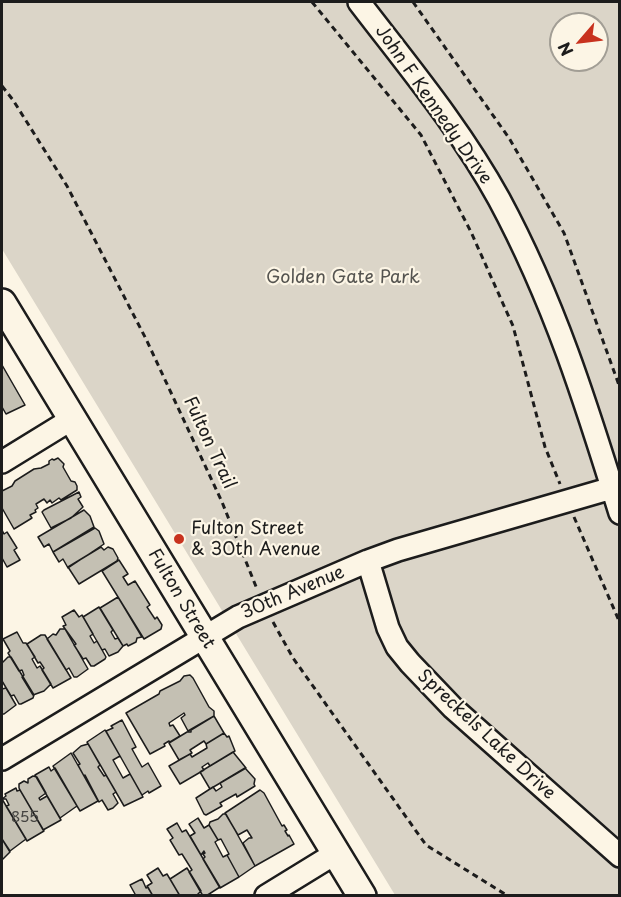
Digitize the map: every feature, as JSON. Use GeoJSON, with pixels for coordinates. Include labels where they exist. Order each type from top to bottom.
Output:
{"type":"FeatureCollection","features":[{"type":"Feature","properties":{"kind":"main road","name":"Fulton Street"},"geometry":{"type":"LineString","coordinates":[[2,303],[362,896]]}},
{"type":"Feature","properties":{"kind":"street","name":"John F Kennedy Drive"},"geometry":{"type":"LineString","coordinates":[[360,2],[468,149],[513,226],[568,351],[620,513]]}},
{"type":"Feature","properties":{"kind":"street"},"geometry":{"type":"LineString","coordinates":[[2,462],[72,419]]}},
{"type":"Feature","properties":{"kind":"street","name":"30th Avenue"},"geometry":{"type":"LineString","coordinates":[[2,759],[238,617],[368,561],[428,541],[511,519],[612,488]]}},
{"type":"Feature","properties":{"kind":"street","name":"Spreckels Lake Drive"},"geometry":{"type":"LineString","coordinates":[[368,561],[388,628],[410,663],[461,715],[620,856]]}},
{"type":"Feature","properties":{"kind":"street"},"geometry":{"type":"LineString","coordinates":[[266,896],[336,853]]}},
{"type":"Feature","properties":{"kind":"path"},"geometry":{"type":"LineString","coordinates":[[312,2],[421,135],[466,222],[513,326],[545,447],[560,485]]}},
{"type":"Feature","properties":{"kind":"path"},"geometry":{"type":"LineString","coordinates":[[413,2],[509,138],[564,233],[620,388]]}},
{"type":"Feature","properties":{"kind":"path","name":"Fulton Trail"},"geometry":{"type":"LineString","coordinates":[[2,86],[67,186],[146,339],[222,502],[264,606],[293,658],[426,845],[508,896]]}},
{"type":"Feature","properties":{"kind":"path"},"geometry":{"type":"LineString","coordinates":[[573,516],[620,623]]}},
{"type":"Feature","properties":{"kind":"green space","name":"Golden Gate Park"},"geometry":{"type":"Polygon","coordinates":[[[2,2],[619,2],[619,895],[395,895],[2,249],[2,2]]]}},
{"type":"Feature","properties":{"kind":"building"},"geometry":{"type":"Polygon","coordinates":[[[2,365],[25,405],[6,414],[2,407],[2,365]]]}},
{"type":"Feature","properties":{"kind":"building"},"geometry":{"type":"Polygon","coordinates":[[[58,458],[64,464],[63,467],[71,481],[75,482],[77,490],[52,503],[50,500],[47,503],[44,499],[36,504],[38,508],[30,515],[32,518],[14,529],[2,508],[2,491],[34,469],[41,468],[49,464],[52,459],[58,458]]]}},
{"type":"Feature","properties":{"kind":"building"},"geometry":{"type":"Polygon","coordinates":[[[79,492],[81,497],[78,499],[83,507],[71,518],[51,528],[42,512],[79,492]]]}},
{"type":"Feature","properties":{"kind":"building"},"geometry":{"type":"Polygon","coordinates":[[[84,510],[90,516],[94,527],[53,552],[49,544],[44,547],[38,537],[84,510]]]}},
{"type":"Feature","properties":{"kind":"building"},"geometry":{"type":"Polygon","coordinates":[[[95,528],[99,531],[104,544],[68,568],[63,559],[59,562],[53,552],[95,528]]]}},
{"type":"Feature","properties":{"kind":"building"},"geometry":{"type":"Polygon","coordinates":[[[2,530],[4,534],[7,532],[17,548],[14,550],[20,560],[7,567],[2,558],[2,530]]]}},
{"type":"Feature","properties":{"kind":"building"},"geometry":{"type":"Polygon","coordinates":[[[101,547],[104,550],[108,547],[113,549],[118,558],[117,561],[79,584],[68,567],[101,547]]]}},
{"type":"Feature","properties":{"kind":"building"},"geometry":{"type":"Polygon","coordinates":[[[119,560],[128,574],[123,577],[128,585],[135,581],[150,605],[147,607],[162,625],[161,629],[144,639],[102,571],[119,560]]]}},
{"type":"Feature","properties":{"kind":"building"},"geometry":{"type":"Polygon","coordinates":[[[118,597],[142,637],[137,638],[136,642],[128,646],[127,644],[123,646],[100,608],[118,597]]]}},
{"type":"Feature","properties":{"kind":"building"},"geometry":{"type":"Polygon","coordinates":[[[99,607],[113,630],[111,632],[115,639],[118,638],[123,646],[118,652],[109,656],[105,649],[102,650],[83,617],[99,607]]]}},
{"type":"Feature","properties":{"kind":"building"},"geometry":{"type":"Polygon","coordinates":[[[74,610],[79,617],[82,615],[93,634],[90,636],[94,643],[97,641],[106,657],[94,666],[91,666],[86,658],[83,659],[63,626],[66,625],[62,617],[74,610]]]}},
{"type":"Feature","properties":{"kind":"building"},"geometry":{"type":"Polygon","coordinates":[[[60,629],[65,629],[88,669],[77,677],[74,677],[69,668],[66,670],[47,639],[53,634],[56,635],[60,629]]]}},
{"type":"Feature","properties":{"kind":"building"},"geometry":{"type":"Polygon","coordinates":[[[17,632],[35,657],[32,659],[37,668],[40,666],[51,684],[44,691],[33,695],[22,677],[24,675],[22,670],[19,671],[8,653],[10,651],[3,639],[17,632]]]}},
{"type":"Feature","properties":{"kind":"building"},"geometry":{"type":"Polygon","coordinates":[[[45,635],[71,678],[53,688],[42,670],[44,668],[40,662],[38,663],[27,644],[45,635]]]}},
{"type":"Feature","properties":{"kind":"building"},"geometry":{"type":"Polygon","coordinates":[[[11,657],[34,695],[33,698],[21,704],[14,695],[11,696],[2,681],[2,663],[11,657]]]}},
{"type":"Feature","properties":{"kind":"building"},"geometry":{"type":"Polygon","coordinates":[[[190,675],[209,707],[214,711],[214,716],[188,731],[181,718],[185,715],[184,713],[169,723],[180,736],[150,754],[126,713],[180,681],[184,676],[190,675]]]}},
{"type":"Feature","properties":{"kind":"building"},"geometry":{"type":"Polygon","coordinates":[[[6,688],[16,705],[4,714],[2,714],[2,689],[6,688]]]}},
{"type":"Feature","properties":{"kind":"building"},"geometry":{"type":"Polygon","coordinates":[[[214,716],[224,733],[206,744],[204,741],[190,750],[192,753],[179,760],[169,743],[191,732],[214,716]]]}},
{"type":"Feature","properties":{"kind":"building"},"geometry":{"type":"Polygon","coordinates":[[[122,720],[136,747],[132,749],[142,767],[148,763],[161,786],[149,793],[148,791],[142,795],[106,731],[122,720]]]}},
{"type":"Feature","properties":{"kind":"building"},"geometry":{"type":"Polygon","coordinates":[[[105,730],[120,756],[113,760],[123,778],[130,774],[143,797],[124,806],[87,742],[105,730]]]}},
{"type":"Feature","properties":{"kind":"building"},"geometry":{"type":"Polygon","coordinates":[[[224,733],[227,737],[229,736],[235,751],[210,766],[208,763],[202,767],[204,770],[180,784],[169,766],[190,754],[192,757],[207,748],[206,744],[224,733]]]}},
{"type":"Feature","properties":{"kind":"building"},"geometry":{"type":"Polygon","coordinates":[[[88,744],[100,765],[98,767],[104,776],[106,775],[116,792],[113,794],[118,803],[108,810],[102,800],[99,802],[73,753],[81,746],[88,744]]]}},
{"type":"Feature","properties":{"kind":"building"},"geometry":{"type":"Polygon","coordinates":[[[233,752],[246,768],[210,789],[200,772],[233,752]]]}},
{"type":"Feature","properties":{"kind":"building"},"geometry":{"type":"Polygon","coordinates":[[[71,753],[98,801],[80,811],[53,766],[71,753]]]}},
{"type":"Feature","properties":{"kind":"building"},"geometry":{"type":"Polygon","coordinates":[[[49,767],[51,771],[55,768],[77,806],[60,818],[35,775],[49,767]]]}},
{"type":"Feature","properties":{"kind":"building"},"geometry":{"type":"Polygon","coordinates":[[[245,768],[255,779],[255,786],[237,797],[236,794],[220,803],[222,806],[204,814],[196,798],[213,787],[216,791],[222,787],[220,783],[245,768]]]}},
{"type":"Feature","properties":{"kind":"building"},"geometry":{"type":"Polygon","coordinates":[[[33,776],[37,777],[46,793],[39,798],[40,800],[47,796],[61,820],[43,830],[19,788],[19,784],[24,781],[28,783],[28,779],[33,776]]]}},
{"type":"Feature","properties":{"kind":"building"},"geometry":{"type":"Polygon","coordinates":[[[16,788],[17,791],[20,790],[44,831],[27,841],[6,806],[9,805],[6,799],[2,799],[6,796],[5,794],[16,788]]]}},
{"type":"Feature","properties":{"kind":"building"},"geometry":{"type":"Polygon","coordinates":[[[260,790],[294,844],[255,866],[243,843],[252,838],[247,830],[238,835],[225,813],[260,790]]]}},
{"type":"Feature","properties":{"kind":"building"},"geometry":{"type":"Polygon","coordinates":[[[2,799],[26,839],[10,851],[2,839],[2,799]]]}},
{"type":"Feature","properties":{"kind":"building"},"geometry":{"type":"Polygon","coordinates":[[[226,814],[255,866],[239,877],[221,839],[218,840],[209,825],[226,814]]]}},
{"type":"Feature","properties":{"kind":"building"},"geometry":{"type":"Polygon","coordinates":[[[198,818],[204,828],[209,825],[218,840],[215,842],[223,857],[227,855],[239,877],[220,888],[203,859],[204,851],[201,855],[190,836],[195,833],[189,824],[198,818]]]}},
{"type":"Feature","properties":{"kind":"building"},"geometry":{"type":"Polygon","coordinates":[[[177,823],[182,832],[186,830],[220,887],[206,896],[203,896],[189,872],[192,870],[182,854],[179,855],[170,840],[173,838],[167,829],[177,823]]]}},
{"type":"Feature","properties":{"kind":"building"},"geometry":{"type":"Polygon","coordinates":[[[2,839],[10,852],[3,859],[2,858],[2,839]]]}},
{"type":"Feature","properties":{"kind":"building"},"geometry":{"type":"Polygon","coordinates":[[[158,868],[163,876],[167,874],[180,896],[153,896],[147,886],[152,883],[147,875],[158,868]]]}},
{"type":"Feature","properties":{"kind":"building"},"geometry":{"type":"Polygon","coordinates":[[[187,868],[201,891],[196,896],[180,896],[170,879],[187,868]]]}},
{"type":"Feature","properties":{"kind":"building"},"geometry":{"type":"Polygon","coordinates":[[[142,879],[153,896],[132,896],[135,894],[130,885],[142,879]]]}},
{"type":"Feature","properties":{"kind":"place","name":"Fulton Street & 30th Avenue"},"geometry":{"type":"Point","coordinates":[179,539]}}]}
